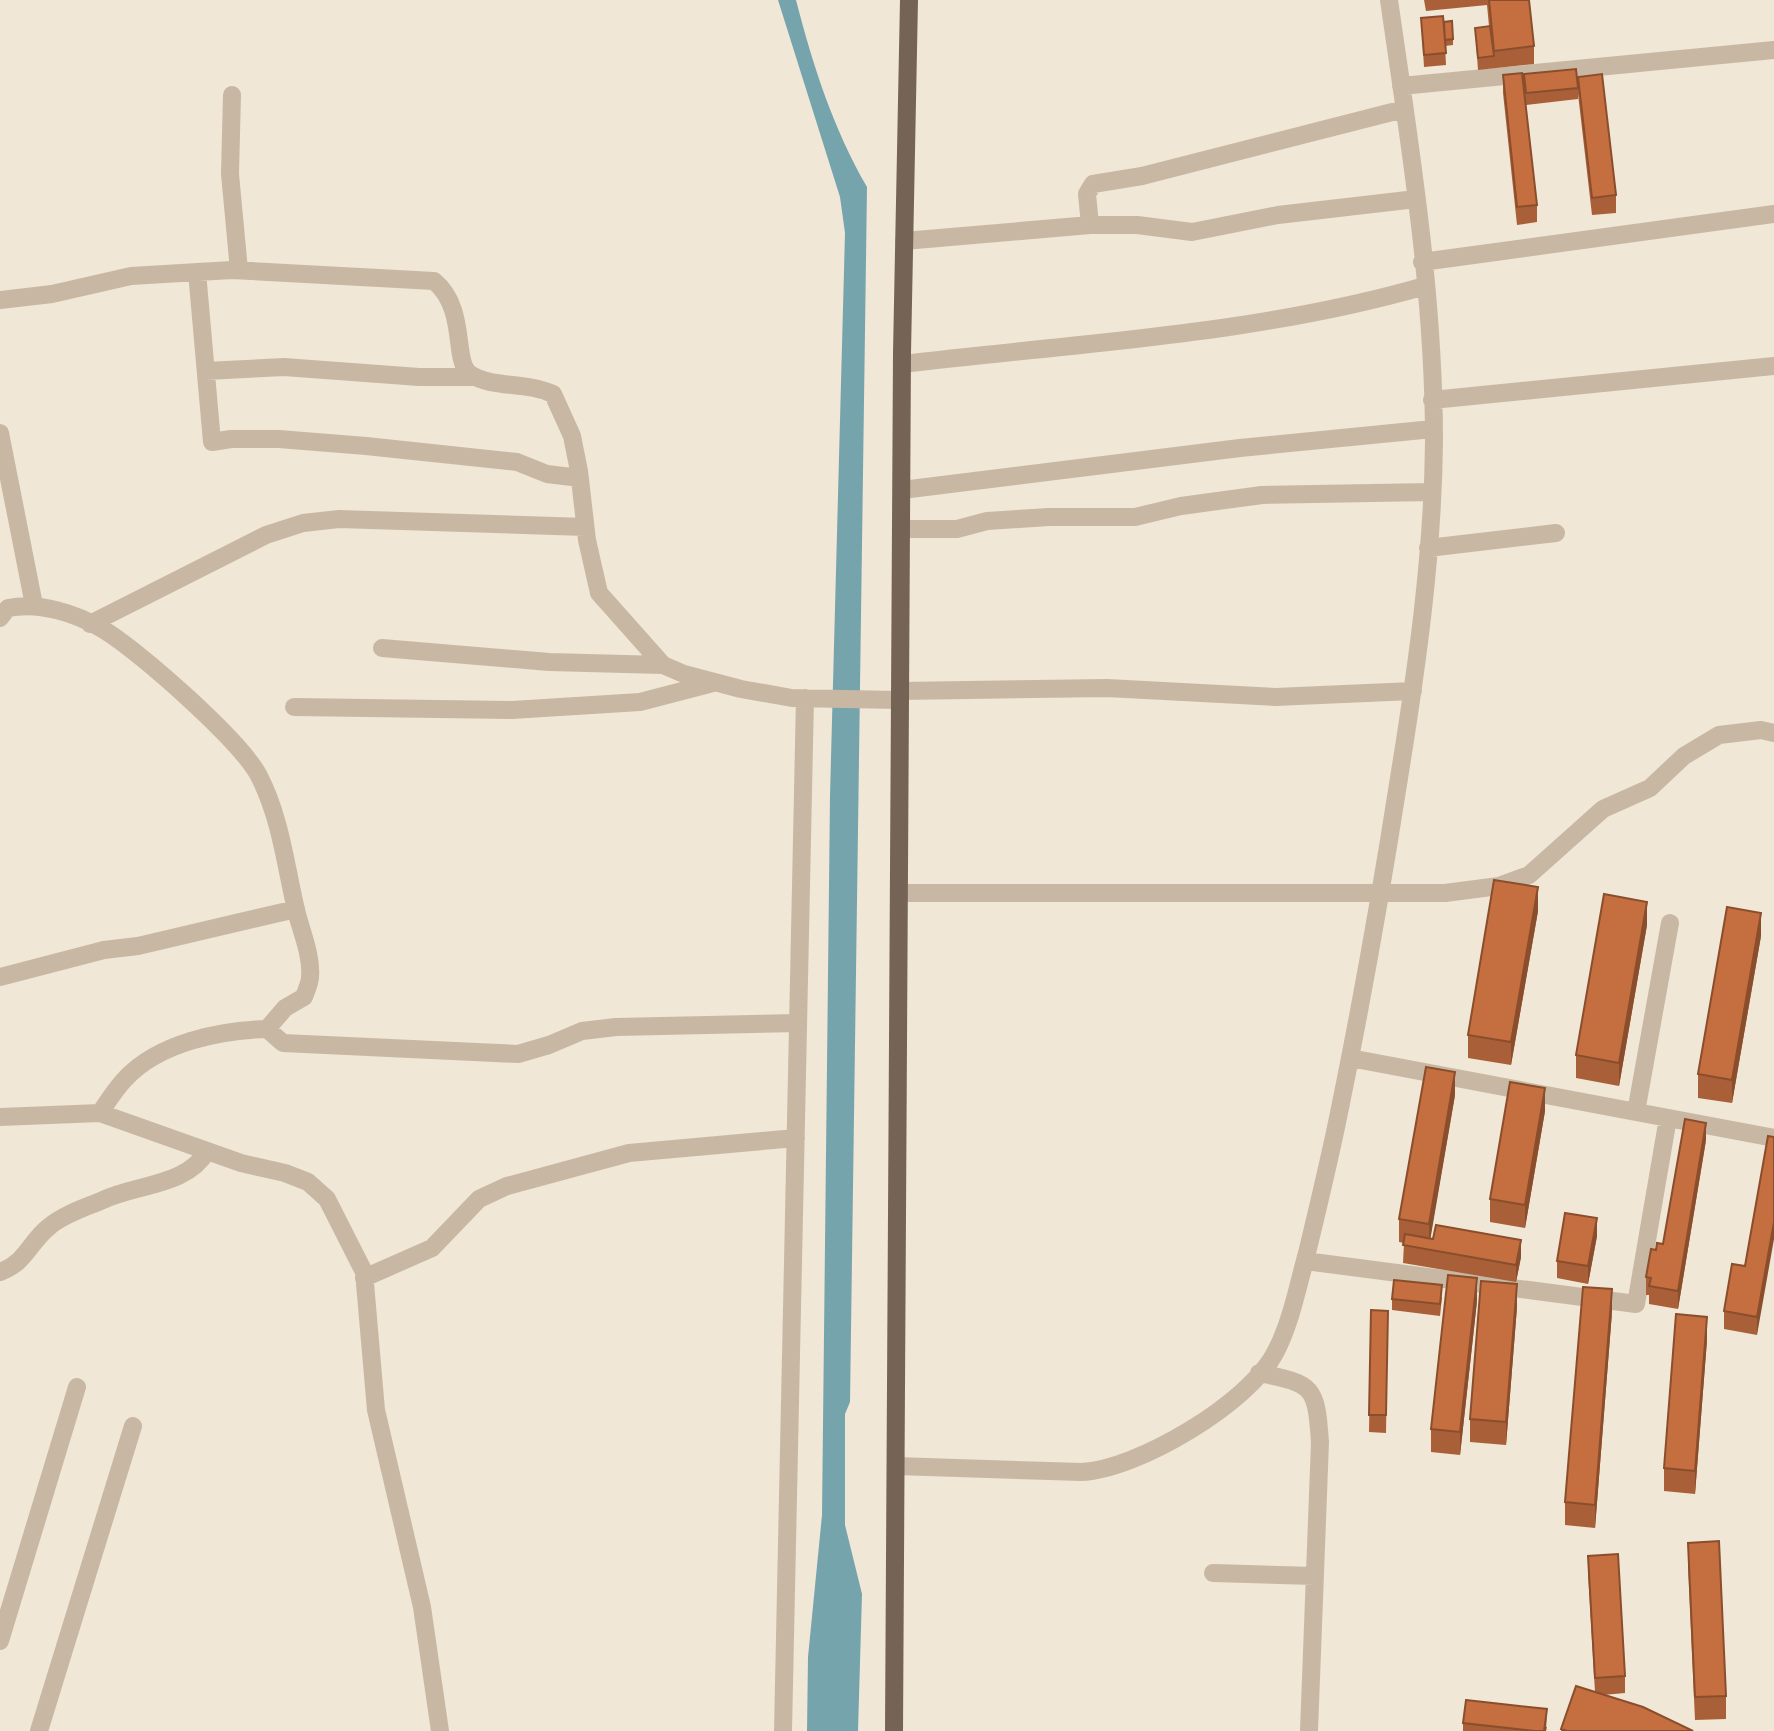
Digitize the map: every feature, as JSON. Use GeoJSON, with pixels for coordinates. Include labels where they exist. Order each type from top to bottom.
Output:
{"type":"FeatureCollection","features":[{"type":"Feature","properties":{"kind":"main road"},"geometry":{"type":"LineString","coordinates":[[894,1731],[902,364],[909,0]]}},
{"type":"Feature","properties":{"kind":"street"},"geometry":{"type":"LineString","coordinates":[[896,1466],[1101,1471],[1128,1461],[1213,1416],[1246,1388],[1275,1354],[1305,1261],[1350,1058],[1381,891],[1413,691],[1428,548],[1433,429],[1425,286],[1389,0]]}},
{"type":"Feature","properties":{"kind":"street"},"geometry":{"type":"LineString","coordinates":[[1401,86],[1774,50]]}},
{"type":"Feature","properties":{"kind":"street"},"geometry":{"type":"LineString","coordinates":[[232,95],[230,174],[239,270]]}},
{"type":"Feature","properties":{"kind":"street"},"geometry":{"type":"LineString","coordinates":[[1090,225],[1087,194],[1093,184],[1142,176],[1404,109]]}},
{"type":"Feature","properties":{"kind":"street"},"geometry":{"type":"LineString","coordinates":[[904,242],[1090,225],[1137,225],[1192,232],[1278,215],[1416,199]]}},
{"type":"Feature","properties":{"kind":"street"},"geometry":{"type":"LineString","coordinates":[[1422,261],[1774,214]]}},
{"type":"Feature","properties":{"kind":"street"},"geometry":{"type":"LineString","coordinates":[[0,300],[52,294],[131,276],[239,270],[434,281],[446,292],[458,324],[461,357],[466,371],[483,382],[535,386],[553,394],[572,436],[585,527],[599,593],[663,665]]}},
{"type":"Feature","properties":{"kind":"street"},"geometry":{"type":"LineString","coordinates":[[197,272],[212,442],[231,439],[279,439],[366,446],[517,462],[547,474],[580,478]]}},
{"type":"Feature","properties":{"kind":"street"},"geometry":{"type":"LineString","coordinates":[[902,364],[1245,326],[1361,305],[1425,286]]}},
{"type":"Feature","properties":{"kind":"street"},"geometry":{"type":"LineString","coordinates":[[1432,400],[1774,366]]}},
{"type":"Feature","properties":{"kind":"street"},"geometry":{"type":"LineString","coordinates":[[206,371],[284,367],[406,376],[476,377]]}},
{"type":"Feature","properties":{"kind":"street"},"geometry":{"type":"LineString","coordinates":[[902,490],[1240,448],[1433,429]]}},
{"type":"Feature","properties":{"kind":"street"},"geometry":{"type":"LineString","coordinates":[[0,433],[34,605]]}},
{"type":"Feature","properties":{"kind":"street"},"geometry":{"type":"LineString","coordinates":[[901,529],[957,529],[987,521],[1049,517],[1135,517],[1181,506],[1262,495],[1431,492]]}},
{"type":"Feature","properties":{"kind":"street"},"geometry":{"type":"LineString","coordinates":[[90,624],[266,535],[303,523],[339,519],[585,527]]}},
{"type":"Feature","properties":{"kind":"street"},"geometry":{"type":"LineString","coordinates":[[1428,548],[1556,533]]}},
{"type":"Feature","properties":{"kind":"street"},"geometry":{"type":"LineString","coordinates":[[3,611],[34,605],[55,610],[104,630],[163,677],[228,738],[258,774],[273,811],[310,977],[304,997],[285,1008],[267,1029],[189,1042],[153,1057],[126,1077],[100,1113]]}},
{"type":"Feature","properties":{"kind":"street"},"geometry":{"type":"LineString","coordinates":[[382,648],[549,662],[663,665],[717,682],[805,698],[1107,688],[1275,697],[1413,691]]}},
{"type":"Feature","properties":{"kind":"street"},"geometry":{"type":"LineString","coordinates":[[294,707],[512,710],[639,702],[717,682]]}},
{"type":"Feature","properties":{"kind":"street"},"geometry":{"type":"LineString","coordinates":[[783,1731],[805,698]]}},
{"type":"Feature","properties":{"kind":"street"},"geometry":{"type":"LineString","coordinates":[[899,893],[1445,893],[1499,886],[1529,875],[1603,809],[1650,788],[1684,756],[1719,735],[1761,730],[1774,733]]}},
{"type":"Feature","properties":{"kind":"street"},"geometry":{"type":"LineString","coordinates":[[0,977],[104,950],[138,946],[179,934],[296,909]]}},
{"type":"Feature","properties":{"kind":"street"},"geometry":{"type":"LineString","coordinates":[[1636,1112],[1670,923]]}},
{"type":"Feature","properties":{"kind":"street"},"geometry":{"type":"LineString","coordinates":[[267,1029],[283,1044],[517,1054],[550,1045],[582,1031],[616,1027],[798,1023]]}},
{"type":"Feature","properties":{"kind":"street"},"geometry":{"type":"LineString","coordinates":[[1350,1058],[1774,1138]]}},
{"type":"Feature","properties":{"kind":"street"},"geometry":{"type":"LineString","coordinates":[[0,1117],[100,1113],[207,1151],[308,1182],[327,1199],[364,1278],[376,1410],[422,1607],[440,1731]]}},
{"type":"Feature","properties":{"kind":"street"},"geometry":{"type":"LineString","coordinates":[[1305,1261],[1636,1304],[1668,1118]]}},
{"type":"Feature","properties":{"kind":"street"},"geometry":{"type":"LineString","coordinates":[[364,1278],[432,1248],[479,1199],[508,1186],[629,1153],[796,1138]]}},
{"type":"Feature","properties":{"kind":"street"},"geometry":{"type":"LineString","coordinates":[[0,1272],[17,1265],[51,1225],[107,1198],[179,1176],[199,1165],[207,1151]]}},
{"type":"Feature","properties":{"kind":"street"},"geometry":{"type":"LineString","coordinates":[[1259,1373],[1300,1381],[1311,1391],[1318,1411],[1309,1731]]}},
{"type":"Feature","properties":{"kind":"street"},"geometry":{"type":"LineString","coordinates":[[0,1642],[76,1387]]}},
{"type":"Feature","properties":{"kind":"street"},"geometry":{"type":"LineString","coordinates":[[39,1731],[133,1426]]}},
{"type":"Feature","properties":{"kind":"street"},"geometry":{"type":"LineString","coordinates":[[1213,1573],[1315,1576]]}},
{"type":"Feature","properties":{"kind":"water"},"geometry":{"type":"Polygon","coordinates":[[[778,0],[796,0],[825,96],[867,187],[850,1402],[845,1414],[845,1525],[862,1594],[858,1731],[807,1731],[808,1657],[822,1515],[830,796],[845,233],[840,197],[778,0]]]}},
{"type":"Feature","properties":{"kind":"building"},"geometry":{"type":"Polygon","coordinates":[[[1489,0],[1529,0],[1534,46],[1494,51],[1489,0]]]}},
{"type":"Feature","properties":{"kind":"building"},"geometry":{"type":"Polygon","coordinates":[[[1443,16],[1446,53],[1424,55],[1421,18],[1443,16]]]}},
{"type":"Feature","properties":{"kind":"building"},"geometry":{"type":"Polygon","coordinates":[[[1452,21],[1453,39],[1445,40],[1444,22],[1452,21]]]}},
{"type":"Feature","properties":{"kind":"building"},"geometry":{"type":"Polygon","coordinates":[[[1490,26],[1494,56],[1478,58],[1475,28],[1490,26]]]}},
{"type":"Feature","properties":{"kind":"building"},"geometry":{"type":"Polygon","coordinates":[[[1576,69],[1578,88],[1526,93],[1524,74],[1576,69]]]}},
{"type":"Feature","properties":{"kind":"building"},"geometry":{"type":"Polygon","coordinates":[[[1522,73],[1537,205],[1517,207],[1503,75],[1522,73]]]}},
{"type":"Feature","properties":{"kind":"building"},"geometry":{"type":"Polygon","coordinates":[[[1602,74],[1616,195],[1592,198],[1578,77],[1602,74]]]}},
{"type":"Feature","properties":{"kind":"building"},"geometry":{"type":"Polygon","coordinates":[[[1494,880],[1538,887],[1511,1042],[1468,1035],[1494,880]]]}},
{"type":"Feature","properties":{"kind":"building"},"geometry":{"type":"Polygon","coordinates":[[[1604,894],[1647,902],[1619,1063],[1576,1055],[1604,894]]]}},
{"type":"Feature","properties":{"kind":"building"},"geometry":{"type":"Polygon","coordinates":[[[1727,907],[1761,913],[1732,1080],[1698,1074],[1727,907]]]}},
{"type":"Feature","properties":{"kind":"building"},"geometry":{"type":"Polygon","coordinates":[[[1426,1067],[1455,1072],[1429,1224],[1399,1219],[1426,1067]]]}},
{"type":"Feature","properties":{"kind":"building"},"geometry":{"type":"Polygon","coordinates":[[[1510,1082],[1545,1088],[1525,1205],[1490,1199],[1510,1082]]]}},
{"type":"Feature","properties":{"kind":"building"},"geometry":{"type":"Polygon","coordinates":[[[1685,1119],[1706,1123],[1678,1291],[1649,1286],[1651,1278],[1646,1277],[1651,1249],[1656,1250],[1657,1243],[1663,1244],[1685,1119]]]}},
{"type":"Feature","properties":{"kind":"building"},"geometry":{"type":"Polygon","coordinates":[[[1768,1136],[1774,1137],[1774,1222],[1757,1317],[1724,1311],[1732,1264],[1745,1266],[1768,1136]]]}},
{"type":"Feature","properties":{"kind":"building"},"geometry":{"type":"Polygon","coordinates":[[[1565,1213],[1597,1218],[1588,1266],[1557,1261],[1565,1213]]]}},
{"type":"Feature","properties":{"kind":"building"},"geometry":{"type":"Polygon","coordinates":[[[1436,1225],[1521,1240],[1516,1265],[1403,1245],[1405,1234],[1433,1239],[1436,1225]]]}},
{"type":"Feature","properties":{"kind":"building"},"geometry":{"type":"Polygon","coordinates":[[[1448,1275],[1477,1278],[1460,1432],[1431,1429],[1448,1275]]]}},
{"type":"Feature","properties":{"kind":"building"},"geometry":{"type":"Polygon","coordinates":[[[1394,1280],[1442,1285],[1440,1304],[1392,1299],[1394,1280]]]}},
{"type":"Feature","properties":{"kind":"building"},"geometry":{"type":"Polygon","coordinates":[[[1481,1281],[1517,1284],[1506,1422],[1470,1419],[1481,1281]]]}},
{"type":"Feature","properties":{"kind":"building"},"geometry":{"type":"Polygon","coordinates":[[[1583,1287],[1612,1289],[1595,1505],[1565,1502],[1583,1287]]]}},
{"type":"Feature","properties":{"kind":"building"},"geometry":{"type":"Polygon","coordinates":[[[1371,1310],[1388,1311],[1386,1415],[1369,1415],[1371,1310]]]}},
{"type":"Feature","properties":{"kind":"building"},"geometry":{"type":"Polygon","coordinates":[[[1676,1314],[1707,1317],[1695,1471],[1664,1468],[1676,1314]]]}},
{"type":"Feature","properties":{"kind":"building"},"geometry":{"type":"Polygon","coordinates":[[[1719,1541],[1726,1696],[1695,1697],[1688,1543],[1719,1541]]]}},
{"type":"Feature","properties":{"kind":"building"},"geometry":{"type":"Polygon","coordinates":[[[1618,1554],[1625,1676],[1595,1678],[1588,1556],[1618,1554]]]}},
{"type":"Feature","properties":{"kind":"building"},"geometry":{"type":"Polygon","coordinates":[[[1576,1686],[1643,1707],[1693,1731],[1561,1729],[1576,1686]]]}},
{"type":"Feature","properties":{"kind":"building"},"geometry":{"type":"Polygon","coordinates":[[[1466,1700],[1547,1709],[1544,1731],[1463,1723],[1466,1700]]]}}]}
